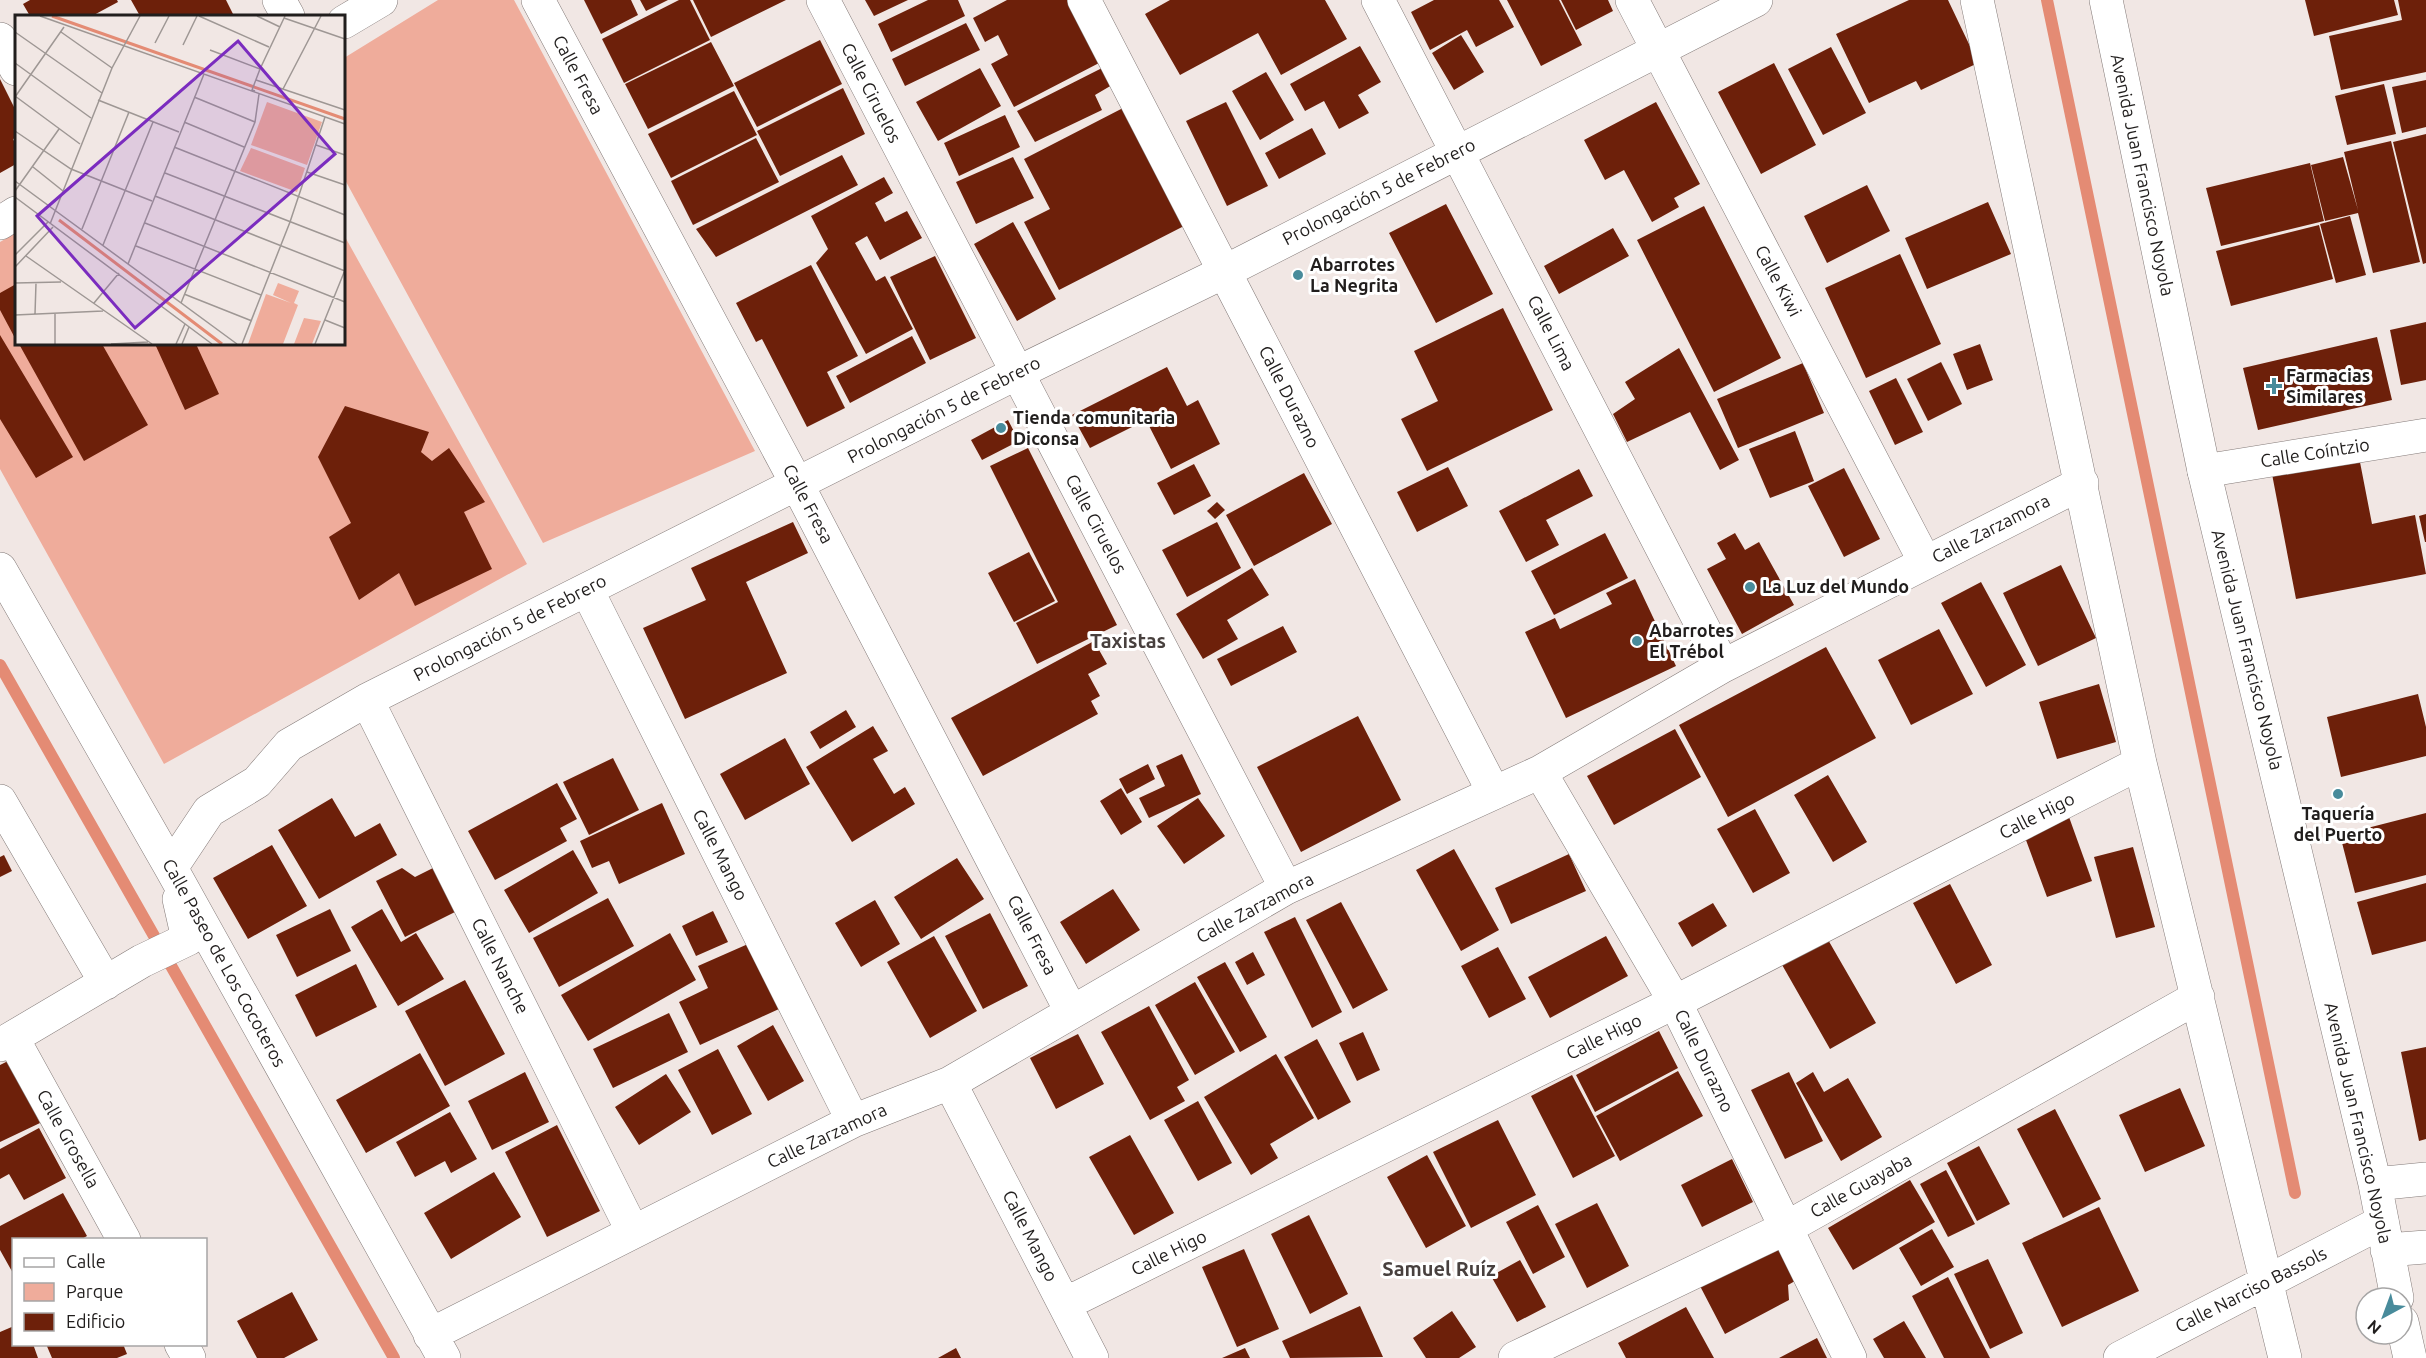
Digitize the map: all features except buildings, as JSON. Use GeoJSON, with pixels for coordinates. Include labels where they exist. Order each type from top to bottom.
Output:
{"type":"FeatureCollection","features":[{"type":"Feature","properties":{"kind":"street"},"geometry":{"type":"LineString","coordinates":[[279,0],[287,15]]}},
{"type":"Feature","properties":{"kind":"street"},"geometry":{"type":"LineString","coordinates":[[345,21],[381,0]]}},
{"type":"Feature","properties":{"kind":"street","name":"Calle Fresa"},"geometry":{"type":"LineString","coordinates":[[538,0],[797,484],[1071,1011]]}},
{"type":"Feature","properties":{"kind":"street","name":"Calle Ciruelos"},"geometry":{"type":"LineString","coordinates":[[823,0],[1286,888]]}},
{"type":"Feature","properties":{"kind":"street","name":"Calle Durazno"},"geometry":{"type":"LineString","coordinates":[[1084,0],[1494,793]]}},
{"type":"Feature","properties":{"kind":"street","name":"Calle Lima"},"geometry":{"type":"LineString","coordinates":[[1378,0],[1723,666]]}},
{"type":"Feature","properties":{"kind":"street","name":"Calle Kiwi"},"geometry":{"type":"LineString","coordinates":[[1632,0],[1925,562]]}},
{"type":"Feature","properties":{"kind":"street","name":"Prolongación 5 de Febrero"},"geometry":{"type":"LineString","coordinates":[[171,868],[209,811],[257,782],[289,745],[367,700],[1017,373],[1224,272],[1756,0]]}},
{"type":"Feature","properties":{"kind":"street"},"geometry":{"type":"LineString","coordinates":[[1977,0],[2140,763],[2284,1358]]}},
{"type":"Feature","properties":{"kind":"street","name":"Avenida Juan Francisco Noyola"},"geometry":{"type":"LineString","coordinates":[[2106,0],[2204,471],[2375,1184],[2394,1286]]}},
{"type":"Feature","properties":{"kind":"street"},"geometry":{"type":"LineString","coordinates":[[0,39],[15,67]]}},
{"type":"Feature","properties":{"kind":"street"},"geometry":{"type":"LineString","coordinates":[[0,223],[15,214]]}},
{"type":"Feature","properties":{"kind":"street","name":"Calle Coíntzio"},"geometry":{"type":"LineString","coordinates":[[2204,471],[2426,435]]}},
{"type":"Feature","properties":{"kind":"street","name":"Calle Zarzamora"},"geometry":{"type":"LineString","coordinates":[[437,1346],[633,1232],[853,1121],[950,1083],[1286,888],[1540,772],[1723,666],[2082,483]]}},
{"type":"Feature","properties":{"kind":"street","name":"Calle Paseo de Los Cocoteros"},"geometry":{"type":"LineString","coordinates":[[0,569],[171,868],[437,1346]]}},
{"type":"Feature","properties":{"kind":"street","name":"Calle Mango"},"geometry":{"type":"LineString","coordinates":[[587,590],[853,1121]]}},
{"type":"Feature","properties":{"kind":"street","name":"Calle Nanche"},"geometry":{"type":"LineString","coordinates":[[367,700],[633,1232]]}},
{"type":"Feature","properties":{"kind":"street","name":"Calle Higo"},"geometry":{"type":"LineString","coordinates":[[1065,1304],[1675,1002],[2140,763]]}},
{"type":"Feature","properties":{"kind":"street","name":"Calle Durazno"},"geometry":{"type":"LineString","coordinates":[[1540,772],[1675,1002],[1850,1358]]}},
{"type":"Feature","properties":{"kind":"street"},"geometry":{"type":"LineString","coordinates":[[0,801],[106,983]]}},
{"type":"Feature","properties":{"kind":"street"},"geometry":{"type":"LineString","coordinates":[[7,1042],[142,961],[188,939],[171,868]]}},
{"type":"Feature","properties":{"kind":"street","name":"Calle Guayaba"},"geometry":{"type":"LineString","coordinates":[[1515,1358],[1786,1228],[2198,998]]}},
{"type":"Feature","properties":{"kind":"street","name":"Calle Grosella"},"geometry":{"type":"LineString","coordinates":[[7,1042],[123,1238]]}},
{"type":"Feature","properties":{"kind":"street","name":"Calle Mango"},"geometry":{"type":"LineString","coordinates":[[950,1083],[1092,1358]]}},
{"type":"Feature","properties":{"kind":"street"},"geometry":{"type":"LineString","coordinates":[[2375,1184],[2426,1179]]}},
{"type":"Feature","properties":{"kind":"street"},"geometry":{"type":"LineString","coordinates":[[2384,1236],[2426,1247]]}},
{"type":"Feature","properties":{"kind":"street","name":"Calle Narciso Bassols"},"geometry":{"type":"LineString","coordinates":[[2120,1358],[2267,1281],[2384,1236]]}},
{"type":"Feature","properties":{"kind":"green space"},"geometry":{"type":"Polygon","coordinates":[[[438,0],[514,0],[755,451],[543,543],[345,180],[345,57],[438,0]]]}},
{"type":"Feature","properties":{"kind":"green space"},"geometry":{"type":"Polygon","coordinates":[[[15,234],[15,345],[345,345],[345,237],[527,564],[164,764],[0,469],[0,242],[15,234]]]}},
{"type":"Feature","properties":{"kind":"waterway"},"geometry":{"type":"LineString","coordinates":[[2047,0],[2295,1193]]}},
{"type":"Feature","properties":{"kind":"waterway"},"geometry":{"type":"LineString","coordinates":[[0,665],[394,1358]]}},
{"type":"Feature","properties":{"kind":"place","name":"Abarrotes La Negrita"},"geometry":{"type":"Point","coordinates":[1298,275]}},
{"type":"Feature","properties":{"kind":"place","name":"Farmacias Similares"},"geometry":{"type":"Point","coordinates":[2274,386]}},
{"type":"Feature","properties":{"kind":"place","name":"Tienda comunitaria Diconsa"},"geometry":{"type":"Point","coordinates":[1001,428]}},
{"type":"Feature","properties":{"kind":"place","name":"La Luz del Mundo"},"geometry":{"type":"Point","coordinates":[1750,587]}},
{"type":"Feature","properties":{"kind":"place","name":"Abarrotes El Trébol"},"geometry":{"type":"Point","coordinates":[1637,641]}},
{"type":"Feature","properties":{"kind":"place","name":"Taquería del Puerto"},"geometry":{"type":"Point","coordinates":[2338,794]}},
{"type":"Feature","properties":{"kind":"district","name":"Taxistas"},"geometry":{"type":"Point","coordinates":[1128,641]}},
{"type":"Feature","properties":{"kind":"district","name":"Samuel Ruíz"},"geometry":{"type":"Point","coordinates":[1439,1269]}}]}
